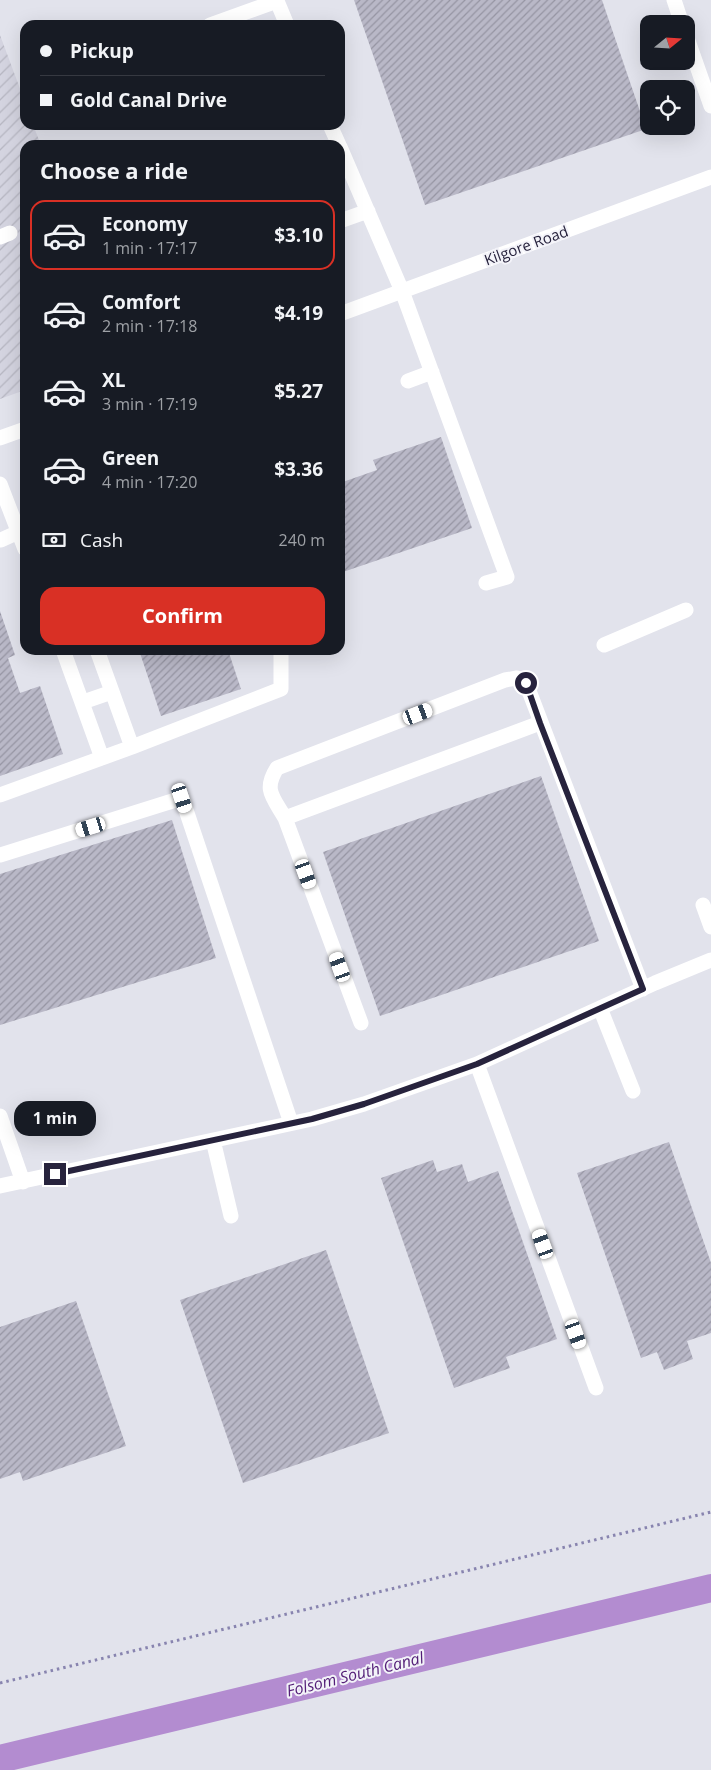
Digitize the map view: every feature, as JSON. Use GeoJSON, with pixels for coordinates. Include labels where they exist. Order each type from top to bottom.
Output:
{"type":"FeatureCollection","features":[{"type":"Feature","properties":{"kind":"street"},"geometry":{"type":"LineString","coordinates":[[674,0],[679,15]]}},
{"type":"Feature","properties":{"kind":"street"},"geometry":{"type":"LineString","coordinates":[[224,20],[277,1],[285,20]]}},
{"type":"Feature","properties":{"kind":"street"},"geometry":{"type":"LineString","coordinates":[[695,61],[711,106]]}},
{"type":"Feature","properties":{"kind":"street"},"geometry":{"type":"LineString","coordinates":[[345,158],[402,291],[507,577],[486,584]]}},
{"type":"Feature","properties":{"kind":"street","name":"Kilgore Road"},"geometry":{"type":"LineString","coordinates":[[345,312],[711,176]]}},
{"type":"Feature","properties":{"kind":"street"},"geometry":{"type":"LineString","coordinates":[[345,219],[368,211]]}},
{"type":"Feature","properties":{"kind":"street"},"geometry":{"type":"LineString","coordinates":[[408,381],[432,372]]}},
{"type":"Feature","properties":{"kind":"street"},"geometry":{"type":"LineString","coordinates":[[0,438],[20,436]]}},
{"type":"Feature","properties":{"kind":"street"},"geometry":{"type":"LineString","coordinates":[[0,484],[20,526]]}},
{"type":"Feature","properties":{"kind":"street"},"geometry":{"type":"LineString","coordinates":[[1,540],[20,531]]}},
{"type":"Feature","properties":{"kind":"street"},"geometry":{"type":"LineString","coordinates":[[604,645],[686,610]]}},
{"type":"Feature","properties":{"kind":"street"},"geometry":{"type":"LineString","coordinates":[[65,655],[102,758]]}},
{"type":"Feature","properties":{"kind":"street"},"geometry":{"type":"LineString","coordinates":[[99,655],[132,747]]}},
{"type":"Feature","properties":{"kind":"street"},"geometry":{"type":"LineString","coordinates":[[0,795],[132,747],[280,689],[281,655]]}},
{"type":"Feature","properties":{"kind":"street"},"geometry":{"type":"LineString","coordinates":[[361,1023],[285,818],[270,792],[269,780],[277,768],[506,680],[517,678],[526,683],[643,989]]}},
{"type":"Feature","properties":{"kind":"street"},"geometry":{"type":"LineString","coordinates":[[83,702],[112,692]]}},
{"type":"Feature","properties":{"kind":"street"},"geometry":{"type":"LineString","coordinates":[[285,818],[540,723]]}},
{"type":"Feature","properties":{"kind":"street"},"geometry":{"type":"LineString","coordinates":[[0,855],[182,798],[291,1123]]}},
{"type":"Feature","properties":{"kind":"street"},"geometry":{"type":"LineString","coordinates":[[703,905],[711,927]]}},
{"type":"Feature","properties":{"kind":"street"},"geometry":{"type":"LineString","coordinates":[[0,1186],[291,1123],[364,1104],[477,1064],[711,960]]}},
{"type":"Feature","properties":{"kind":"street"},"geometry":{"type":"LineString","coordinates":[[600,1008],[633,1091]]}},
{"type":"Feature","properties":{"kind":"street"},"geometry":{"type":"LineString","coordinates":[[477,1064],[596,1388]]}},
{"type":"Feature","properties":{"kind":"street"},"geometry":{"type":"LineString","coordinates":[[0,1116],[23,1182]]}},
{"type":"Feature","properties":{"kind":"street"},"geometry":{"type":"LineString","coordinates":[[213,1140],[231,1216]]}},
{"type":"Feature","properties":{"kind":"path"},"geometry":{"type":"LineString","coordinates":[[0,1682],[711,1512]]}},
{"type":"Feature","properties":{"kind":"shaded area"},"geometry":{"type":"Polygon","coordinates":[[[0,35],[20,89],[20,130],[35,130],[39,140],[20,140],[20,392],[0,399],[0,35]]]}},
{"type":"Feature","properties":{"kind":"building"},"geometry":{"type":"Polygon","coordinates":[[[354,0],[602,0],[640,111],[640,131],[425,205],[354,0]]]}},
{"type":"Feature","properties":{"kind":"building"},"geometry":{"type":"Polygon","coordinates":[[[441,437],[472,528],[345,571],[345,481],[377,470],[373,460],[441,437]]]}},
{"type":"Feature","properties":{"kind":"building"},"geometry":{"type":"Polygon","coordinates":[[[0,611],[15,655],[8,658],[20,693],[40,686],[63,754],[0,776],[0,611]]]}},
{"type":"Feature","properties":{"kind":"building"},"geometry":{"type":"Polygon","coordinates":[[[141,655],[230,655],[241,689],[161,716],[141,655]]]}},
{"type":"Feature","properties":{"kind":"building"},"geometry":{"type":"Polygon","coordinates":[[[541,776],[599,941],[380,1016],[323,852],[541,776]]]}},
{"type":"Feature","properties":{"kind":"building"},"geometry":{"type":"Polygon","coordinates":[[[172,820],[216,958],[0,1025],[0,874],[172,820]]]}},
{"type":"Feature","properties":{"kind":"building"},"geometry":{"type":"Polygon","coordinates":[[[669,1142],[711,1263],[711,1333],[687,1341],[693,1359],[664,1370],[657,1352],[641,1358],[577,1173],[669,1142]]]}},
{"type":"Feature","properties":{"kind":"building"},"geometry":{"type":"Polygon","coordinates":[[[433,1160],[437,1172],[462,1164],[468,1182],[498,1171],[557,1339],[506,1357],[510,1368],[454,1388],[381,1178],[433,1160]]]}},
{"type":"Feature","properties":{"kind":"building"},"geometry":{"type":"Polygon","coordinates":[[[326,1250],[389,1433],[243,1483],[180,1300],[326,1250]]]}},
{"type":"Feature","properties":{"kind":"building"},"geometry":{"type":"Polygon","coordinates":[[[76,1301],[126,1446],[23,1481],[20,1472],[0,1479],[0,1327],[76,1301]]]}},
{"type":"Feature","properties":{"kind":"waterway","name":"Folsom South Canal"},"geometry":{"type":"LineString","coordinates":[[0,1759],[711,1588]]}},
{"type":"Feature","properties":{"kind":"route"},"geometry":{"type":"LineString","coordinates":[[55,1174],[312,1119],[364,1104],[477,1064],[643,989],[526,683]]}}]}
